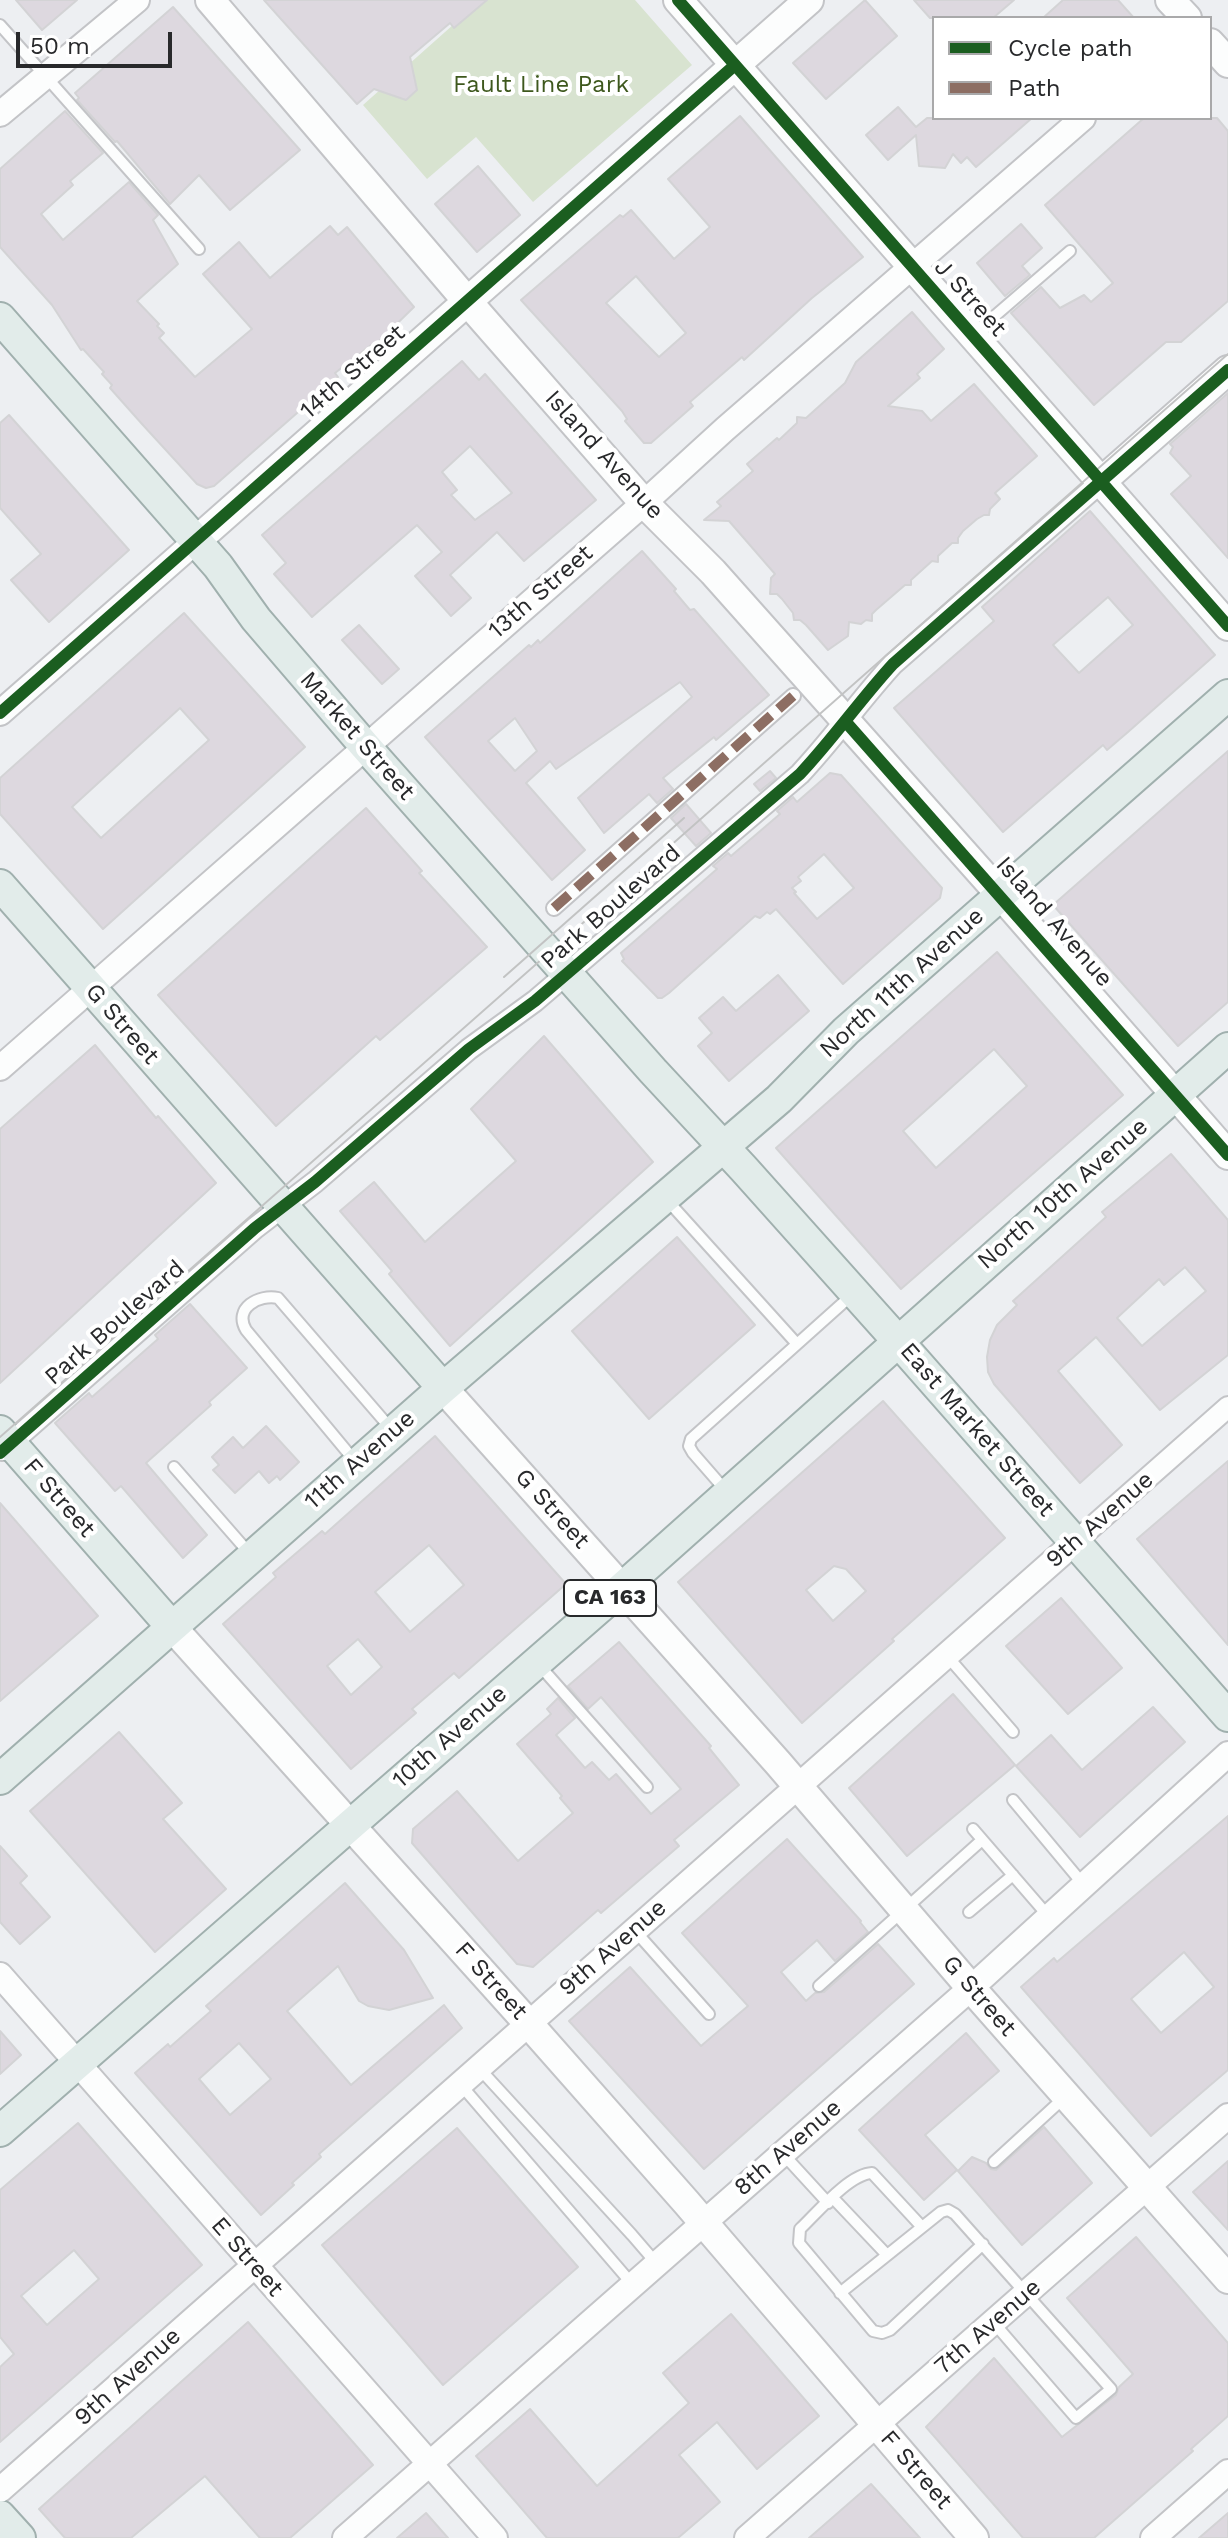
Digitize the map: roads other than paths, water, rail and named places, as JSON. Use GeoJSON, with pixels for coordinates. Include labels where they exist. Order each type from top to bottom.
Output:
{"type":"FeatureCollection","features":[{"type":"Feature","properties":{"kind":"main road","name":"Island Avenue"},"geometry":{"type":"LineString","coordinates":[[210,0],[644,503],[713,572],[1228,1155]]}},
{"type":"Feature","properties":{"kind":"main road","name":"J Street"},"geometry":{"type":"LineString","coordinates":[[678,0],[1228,626]]}},
{"type":"Feature","properties":{"kind":"main road","name":"14th Street"},"geometry":{"type":"LineString","coordinates":[[196,541],[809,0]]}},
{"type":"Feature","properties":{"kind":"main road"},"geometry":{"type":"LineString","coordinates":[[1170,0],[1185,16]]}},
{"type":"Feature","properties":{"kind":"main road"},"geometry":{"type":"LineString","coordinates":[[1212,45],[1228,63]]}},
{"type":"Feature","properties":{"kind":"main road","name":"Market Street"},"geometry":{"type":"LineString","coordinates":[[0,318],[218,566],[256,619],[365,746],[724,1147]]}},
{"type":"Feature","properties":{"kind":"main road","name":"Park Boulevard"},"geometry":{"type":"LineString","coordinates":[[1102,481],[1228,370]]}},
{"type":"Feature","properties":{"kind":"main road","name":"North 11th Avenue"},"geometry":{"type":"LineString","coordinates":[[724,1147],[779,1099],[846,1031],[1228,695]]}},
{"type":"Feature","properties":{"kind":"main road","name":"G Street"},"geometry":{"type":"LineString","coordinates":[[0,885],[798,1786],[971,1988],[1228,2279]]}},
{"type":"Feature","properties":{"kind":"main road","name":"North 10th Avenue"},"geometry":{"type":"LineString","coordinates":[[897,1340],[1228,1048]]}},
{"type":"Feature","properties":{"kind":"main road","name":"11th Avenue"},"geometry":{"type":"LineString","coordinates":[[0,1779],[393,1431],[724,1147]]}},
{"type":"Feature","properties":{"kind":"main road","name":"East Market Street"},"geometry":{"type":"LineString","coordinates":[[724,1147],[1228,1716]]}},
{"type":"Feature","properties":{"kind":"main road","name":"10th Avenue"},"geometry":{"type":"LineString","coordinates":[[0,2131],[622,1588],[897,1340]]}},
{"type":"Feature","properties":{"kind":"main road","name":"F Street"},"geometry":{"type":"LineString","coordinates":[[4,1442],[528,2023],[974,2538]]}},
{"type":"Feature","properties":{"kind":"main road"},"geometry":{"type":"LineString","coordinates":[[0,2516],[20,2538]]}},
{"type":"Feature","properties":{"kind":"street"},"geometry":{"type":"LineString","coordinates":[[0,114],[137,0]]}},
{"type":"Feature","properties":{"kind":"street","name":"13th Street"},"geometry":{"type":"LineString","coordinates":[[0,1068],[1081,120]]}},
{"type":"Feature","properties":{"kind":"street","name":"Park Boulevard"},"geometry":{"type":"LineString","coordinates":[[4,1442],[469,1049],[516,1017],[800,774],[827,746],[893,664],[1102,481]]}},
{"type":"Feature","properties":{"kind":"street","name":"14th Street"},"geometry":{"type":"LineString","coordinates":[[0,713],[196,541]]}},
{"type":"Feature","properties":{"kind":"street"},"geometry":{"type":"LineString","coordinates":[[554,908],[793,696]]}},
{"type":"Feature","properties":{"kind":"street","name":"9th Avenue"},"geometry":{"type":"LineString","coordinates":[[0,2490],[1228,1407]]}},
{"type":"Feature","properties":{"kind":"street","name":"8th Avenue"},"geometry":{"type":"LineString","coordinates":[[345,2538],[971,1988],[1228,1754]]}},
{"type":"Feature","properties":{"kind":"street","name":"E Street"},"geometry":{"type":"LineString","coordinates":[[0,1975],[495,2538]]}},
{"type":"Feature","properties":{"kind":"street","name":"7th Avenue"},"geometry":{"type":"LineString","coordinates":[[747,2538],[1228,2116]]}},
{"type":"Feature","properties":{"kind":"street"},"geometry":{"type":"LineString","coordinates":[[1153,2538],[1228,2472]]}},
{"type":"Feature","properties":{"kind":"lane"},"geometry":{"type":"LineString","coordinates":[[0,25],[199,249]]}},
{"type":"Feature","properties":{"kind":"lane"},"geometry":{"type":"LineString","coordinates":[[973,335],[1070,251]]}},
{"type":"Feature","properties":{"kind":"lane"},"geometry":{"type":"LineString","coordinates":[[665,1197],[797,1344]]}},
{"type":"Feature","properties":{"kind":"lane"},"geometry":{"type":"LineString","coordinates":[[728,1493],[693,1453],[689,1446],[691,1439],[855,1293]]}},
{"type":"Feature","properties":{"kind":"lane"},"geometry":{"type":"LineString","coordinates":[[357,1463],[241,1322],[243,1312],[257,1299],[267,1295],[278,1298],[393,1431]]}},
{"type":"Feature","properties":{"kind":"lane"},"geometry":{"type":"LineString","coordinates":[[174,1467],[251,1556]]}},
{"type":"Feature","properties":{"kind":"lane"},"geometry":{"type":"LineString","coordinates":[[946,1655],[1013,1732]]}},
{"type":"Feature","properties":{"kind":"lane"},"geometry":{"type":"LineString","coordinates":[[537,1662],[647,1787]]}},
{"type":"Feature","properties":{"kind":"lane"},"geometry":{"type":"LineString","coordinates":[[1013,1800],[1084,1885]]}},
{"type":"Feature","properties":{"kind":"lane"},"geometry":{"type":"LineString","coordinates":[[973,1829],[1049,1917]]}},
{"type":"Feature","properties":{"kind":"lane"},"geometry":{"type":"LineString","coordinates":[[819,1986],[982,1840]]}},
{"type":"Feature","properties":{"kind":"lane"},"geometry":{"type":"LineString","coordinates":[[969,1912],[1013,1875]]}},
{"type":"Feature","properties":{"kind":"lane"},"geometry":{"type":"LineString","coordinates":[[634,1930],[709,2014]]}},
{"type":"Feature","properties":{"kind":"lane"},"geometry":{"type":"LineString","coordinates":[[469,2075],[612,2212],[657,2264]]}},
{"type":"Feature","properties":{"kind":"lane"},"geometry":{"type":"LineString","coordinates":[[469,2075],[633,2285]]}},
{"type":"Feature","properties":{"kind":"lane"},"geometry":{"type":"LineString","coordinates":[[994,2162],[1066,2096]]}},
{"type":"Feature","properties":{"kind":"lane"},"geometry":{"type":"LineString","coordinates":[[783,2153],[887,2255]]}},
{"type":"Feature","properties":{"kind":"lane"},"geometry":{"type":"LineString","coordinates":[[922,2227],[872,2173],[864,2173],[853,2179],[800,2229],[799,2243],[873,2331],[882,2333],[890,2330],[983,2244]]}},
{"type":"Feature","properties":{"kind":"lane"},"geometry":{"type":"LineString","coordinates":[[840,2293],[941,2212],[948,2210],[983,2244],[1111,2389],[1076,2418],[993,2322]]}},
{"type":"Feature","properties":{"kind":"tram line"},"geometry":{"type":"LineString","coordinates":[[0,1437],[1228,354]]}},
{"type":"Feature","properties":{"kind":"tram line"},"geometry":{"type":"LineString","coordinates":[[504,977],[684,818]]}},
{"type":"Feature","properties":{"kind":"park label","name":"Fault Line Park"},"geometry":{"type":"Point","coordinates":[541,85]}}]}
